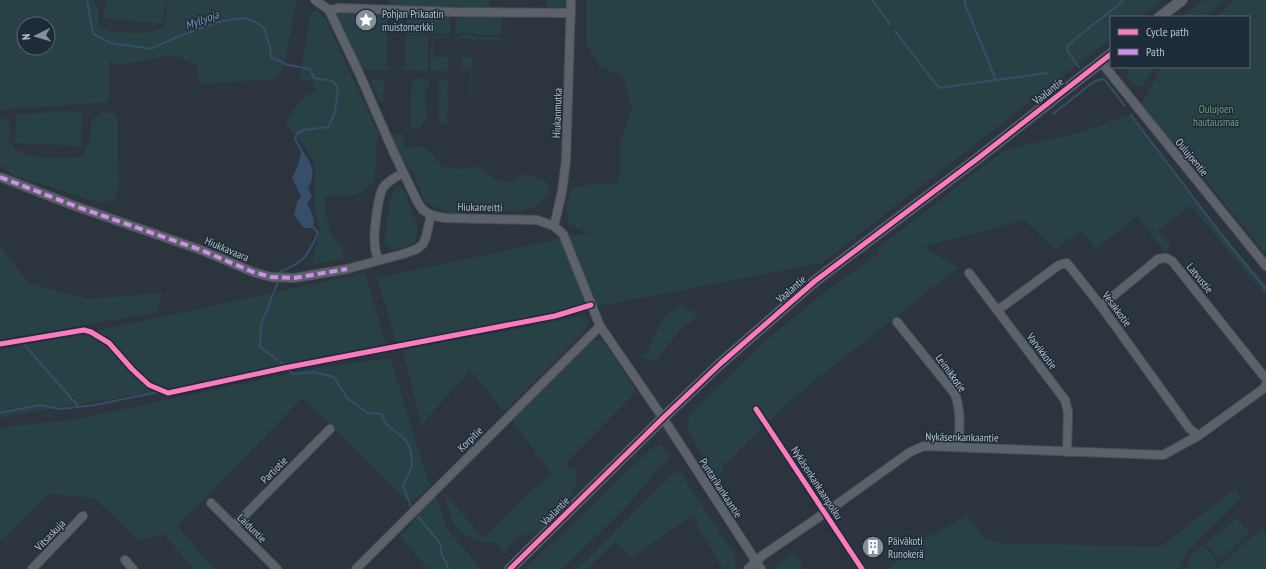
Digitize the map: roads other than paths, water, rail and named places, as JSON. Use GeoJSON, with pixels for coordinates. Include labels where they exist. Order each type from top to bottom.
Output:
{"type":"FeatureCollection","features":[{"type":"Feature","properties":{"kind":"street"},"geometry":{"type":"LineString","coordinates":[[315,0],[329,10],[403,173],[418,203],[431,215]]}},
{"type":"Feature","properties":{"kind":"street","name":"Hiukanmutka"},"geometry":{"type":"LineString","coordinates":[[554,226],[562,192],[566,160],[571,0]]}},
{"type":"Feature","properties":{"kind":"street"},"geometry":{"type":"LineString","coordinates":[[1161,16],[1182,0]]}},
{"type":"Feature","properties":{"kind":"street"},"geometry":{"type":"LineString","coordinates":[[329,10],[340,8],[453,12],[570,13]]}},
{"type":"Feature","properties":{"kind":"street","name":"Vaalantie"},"geometry":{"type":"LineString","coordinates":[[510,569],[663,418],[728,357],[815,281],[971,164],[1110,55]]}},
{"type":"Feature","properties":{"kind":"street","name":"Oulujoentie"},"geometry":{"type":"LineString","coordinates":[[1101,62],[1266,266]]}},
{"type":"Feature","properties":{"kind":"street"},"geometry":{"type":"LineString","coordinates":[[379,260],[374,237],[380,196],[383,188],[388,182],[403,173]]}},
{"type":"Feature","properties":{"kind":"street","name":"Hiukkavaara"},"geometry":{"type":"LineString","coordinates":[[0,177],[75,206],[201,250],[253,272],[271,277],[294,278],[347,269],[417,249],[423,244],[426,237],[431,215]]}},
{"type":"Feature","properties":{"kind":"street","name":"Hiukanreitti"},"geometry":{"type":"LineString","coordinates":[[431,215],[445,218],[526,219],[537,220],[554,226]]}},
{"type":"Feature","properties":{"kind":"street"},"geometry":{"type":"LineString","coordinates":[[554,226],[566,240],[600,326],[663,418]]}},
{"type":"Feature","properties":{"kind":"street","name":"Latvustie"},"geometry":{"type":"LineString","coordinates":[[1101,306],[1158,259],[1166,258],[1172,261],[1266,379]]}},
{"type":"Feature","properties":{"kind":"street","name":"Vesakkotie"},"geometry":{"type":"LineString","coordinates":[[998,310],[1059,264],[1067,264],[1101,306],[1189,428],[1198,436]]}},
{"type":"Feature","properties":{"kind":"street","name":"Varvikkotie"},"geometry":{"type":"LineString","coordinates":[[969,273],[1065,400],[1068,412],[1067,452]]}},
{"type":"Feature","properties":{"kind":"street","name":"Leimikkotie"},"geometry":{"type":"LineString","coordinates":[[897,322],[955,394],[959,405],[960,418],[958,446]]}},
{"type":"Feature","properties":{"kind":"street","name":"Korpitie"},"geometry":{"type":"LineString","coordinates":[[356,569],[600,326]]}},
{"type":"Feature","properties":{"kind":"street"},"geometry":{"type":"LineString","coordinates":[[1198,436],[1266,386]]}},
{"type":"Feature","properties":{"kind":"street","name":"Puntarikankaantie"},"geometry":{"type":"LineString","coordinates":[[663,418],[761,569]]}},
{"type":"Feature","properties":{"kind":"street","name":"Partiotie"},"geometry":{"type":"LineString","coordinates":[[234,526],[330,429]]}},
{"type":"Feature","properties":{"kind":"street","name":"Nykäsenkankaantie"},"geometry":{"type":"LineString","coordinates":[[748,569],[763,555],[910,452],[924,446],[958,446],[1067,452],[1163,455],[1198,436]]}},
{"type":"Feature","properties":{"kind":"street","name":"Laiduntie"},"geometry":{"type":"LineString","coordinates":[[211,504],[277,569]]}},
{"type":"Feature","properties":{"kind":"street","name":"Vitsaskuja"},"geometry":{"type":"LineString","coordinates":[[32,569],[83,516]]}},
{"type":"Feature","properties":{"kind":"street"},"geometry":{"type":"LineString","coordinates":[[125,560],[133,569]]}},
{"type":"Feature","properties":{"kind":"water"},"geometry":{"type":"Polygon","coordinates":[[[302,150],[311,164],[313,173],[308,189],[312,196],[307,204],[313,216],[313,228],[304,228],[294,215],[297,202],[301,197],[292,178],[298,165],[302,150]]]}},
{"type":"Feature","properties":{"kind":"waterway","name":"Myllyoja"},"geometry":{"type":"LineString","coordinates":[[87,0],[93,34],[111,43],[151,49],[177,37],[218,22],[243,18],[254,21],[264,28],[271,57],[288,65],[310,69],[314,78],[333,81],[338,88],[335,112],[328,127],[304,130],[297,133],[295,139],[302,152]]}},
{"type":"Feature","properties":{"kind":"waterway"},"geometry":{"type":"LineString","coordinates":[[872,0],[890,24]]}},
{"type":"Feature","properties":{"kind":"waterway"},"geometry":{"type":"LineString","coordinates":[[965,0],[965,4],[996,80]]}},
{"type":"Feature","properties":{"kind":"waterway"},"geometry":{"type":"LineString","coordinates":[[1079,67],[1068,52],[1067,47],[1123,0]]}},
{"type":"Feature","properties":{"kind":"waterway"},"geometry":{"type":"LineString","coordinates":[[895,31],[939,88],[1047,73]]}},
{"type":"Feature","properties":{"kind":"waterway"},"geometry":{"type":"LineString","coordinates":[[1053,114],[1092,83],[1104,79],[1125,106]]}},
{"type":"Feature","properties":{"kind":"waterway"},"geometry":{"type":"LineString","coordinates":[[1131,115],[1227,242],[1266,289]]}},
{"type":"Feature","properties":{"kind":"waterway","name":"Myllyoja"},"geometry":{"type":"LineString","coordinates":[[280,272],[295,265],[308,253],[318,233],[313,227]]}},
{"type":"Feature","properties":{"kind":"waterway","name":"Myllyoja"},"geometry":{"type":"LineString","coordinates":[[278,282],[261,325],[260,347],[278,360]]}},
{"type":"Feature","properties":{"kind":"waterway"},"geometry":{"type":"LineString","coordinates":[[22,342],[78,406]]}},
{"type":"Feature","properties":{"kind":"waterway","name":"Myllyoja"},"geometry":{"type":"LineString","coordinates":[[280,362],[286,366]]}},
{"type":"Feature","properties":{"kind":"waterway","name":"Myllyoja"},"geometry":{"type":"LineString","coordinates":[[289,370],[293,374],[314,372],[334,377],[347,398],[368,413],[381,414],[387,425],[405,439],[411,451],[412,466],[403,486],[411,506]]}},
{"type":"Feature","properties":{"kind":"waterway"},"geometry":{"type":"LineString","coordinates":[[167,390],[204,383]]}},
{"type":"Feature","properties":{"kind":"waterway"},"geometry":{"type":"LineString","coordinates":[[0,413],[40,405],[60,409],[95,405],[158,392]]}},
{"type":"Feature","properties":{"kind":"waterway","name":"Myllyoja"},"geometry":{"type":"LineString","coordinates":[[418,517],[440,543],[442,555],[449,569]]}},
{"type":"Feature","properties":{"kind":"place","name":"Pohjan Prikaatin muistomerkki"},"geometry":{"type":"Point","coordinates":[366,20]}},
{"type":"Feature","properties":{"kind":"place","name":"Päiväkoti Runokerä"},"geometry":{"type":"Point","coordinates":[873,547]}},
{"type":"Feature","properties":{"kind":"park label","name":"Oulujoen hautausmaa"},"geometry":{"type":"Point","coordinates":[1216,115]}}]}
